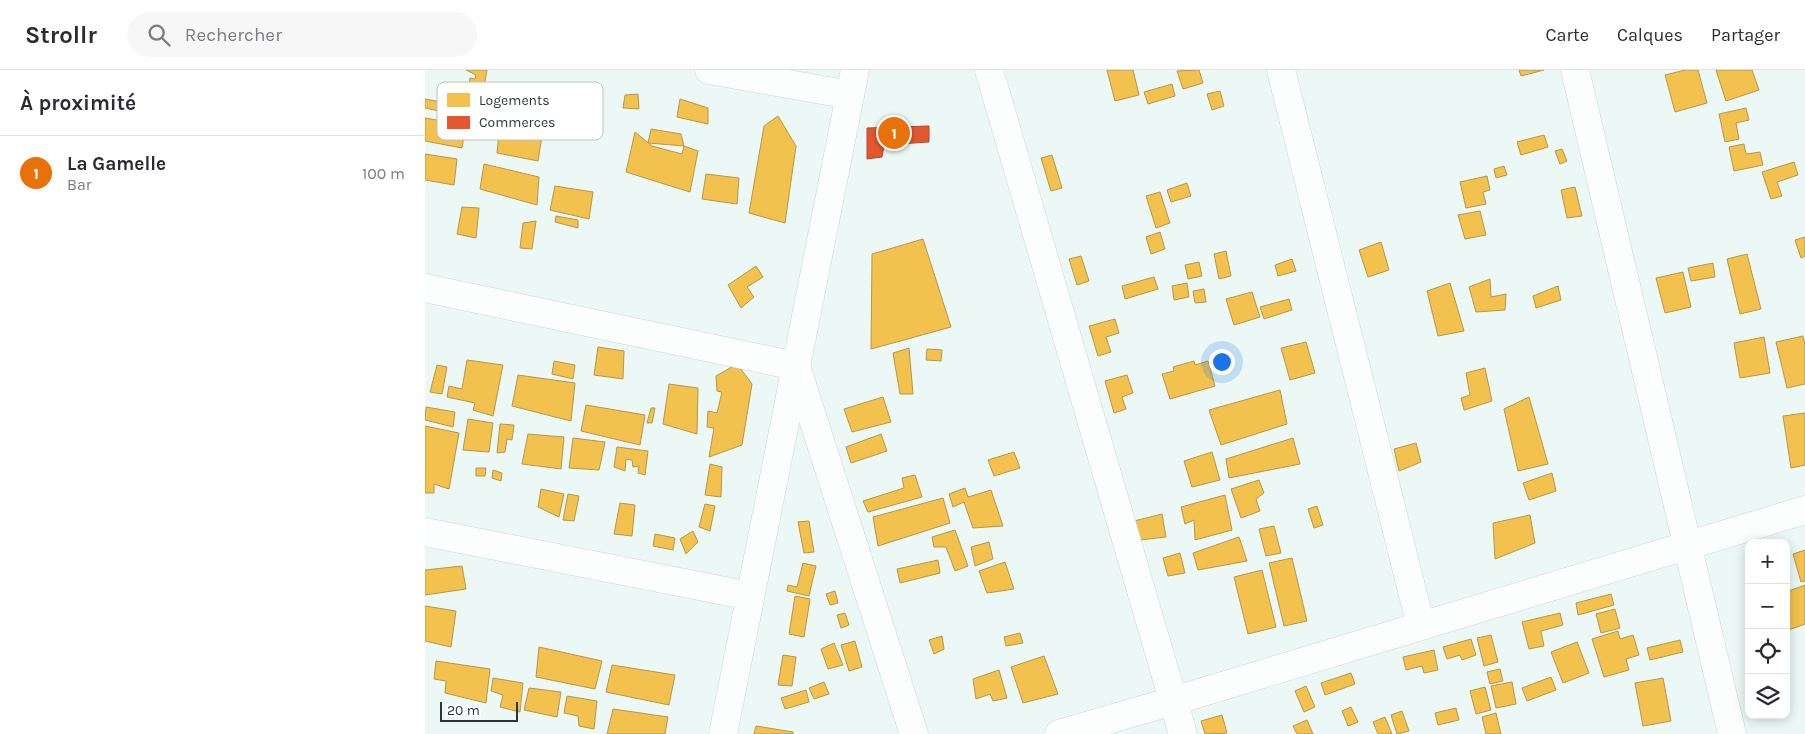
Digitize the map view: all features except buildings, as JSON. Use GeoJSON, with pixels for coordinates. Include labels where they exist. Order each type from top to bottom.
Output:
{"type":"FeatureCollection","features":[{"type":"Feature","properties":{"kind":"street"},"geometry":{"type":"LineString","coordinates":[[709,70],[852,82],[723,734]]}},
{"type":"Feature","properties":{"kind":"street"},"geometry":{"type":"LineString","coordinates":[[989,70],[1183,734]]}},
{"type":"Feature","properties":{"kind":"street"},"geometry":{"type":"LineString","coordinates":[[1281,70],[1421,626]]}},
{"type":"Feature","properties":{"kind":"street"},"geometry":{"type":"LineString","coordinates":[[1575,70],[1732,734]]}},
{"type":"Feature","properties":{"kind":"street"},"geometry":{"type":"LineString","coordinates":[[425,288],[796,366]]}},
{"type":"Feature","properties":{"kind":"street"},"geometry":{"type":"LineString","coordinates":[[796,366],[914,734]]}},
{"type":"Feature","properties":{"kind":"street"},"geometry":{"type":"LineString","coordinates":[[1059,734],[1805,510]]}},
{"type":"Feature","properties":{"kind":"street"},"geometry":{"type":"LineString","coordinates":[[425,532],[750,596]]}},
{"type":"Feature","properties":{"kind":"place","name":"La Gamelle"},"geometry":{"type":"Point","coordinates":[894,133]}}]}
